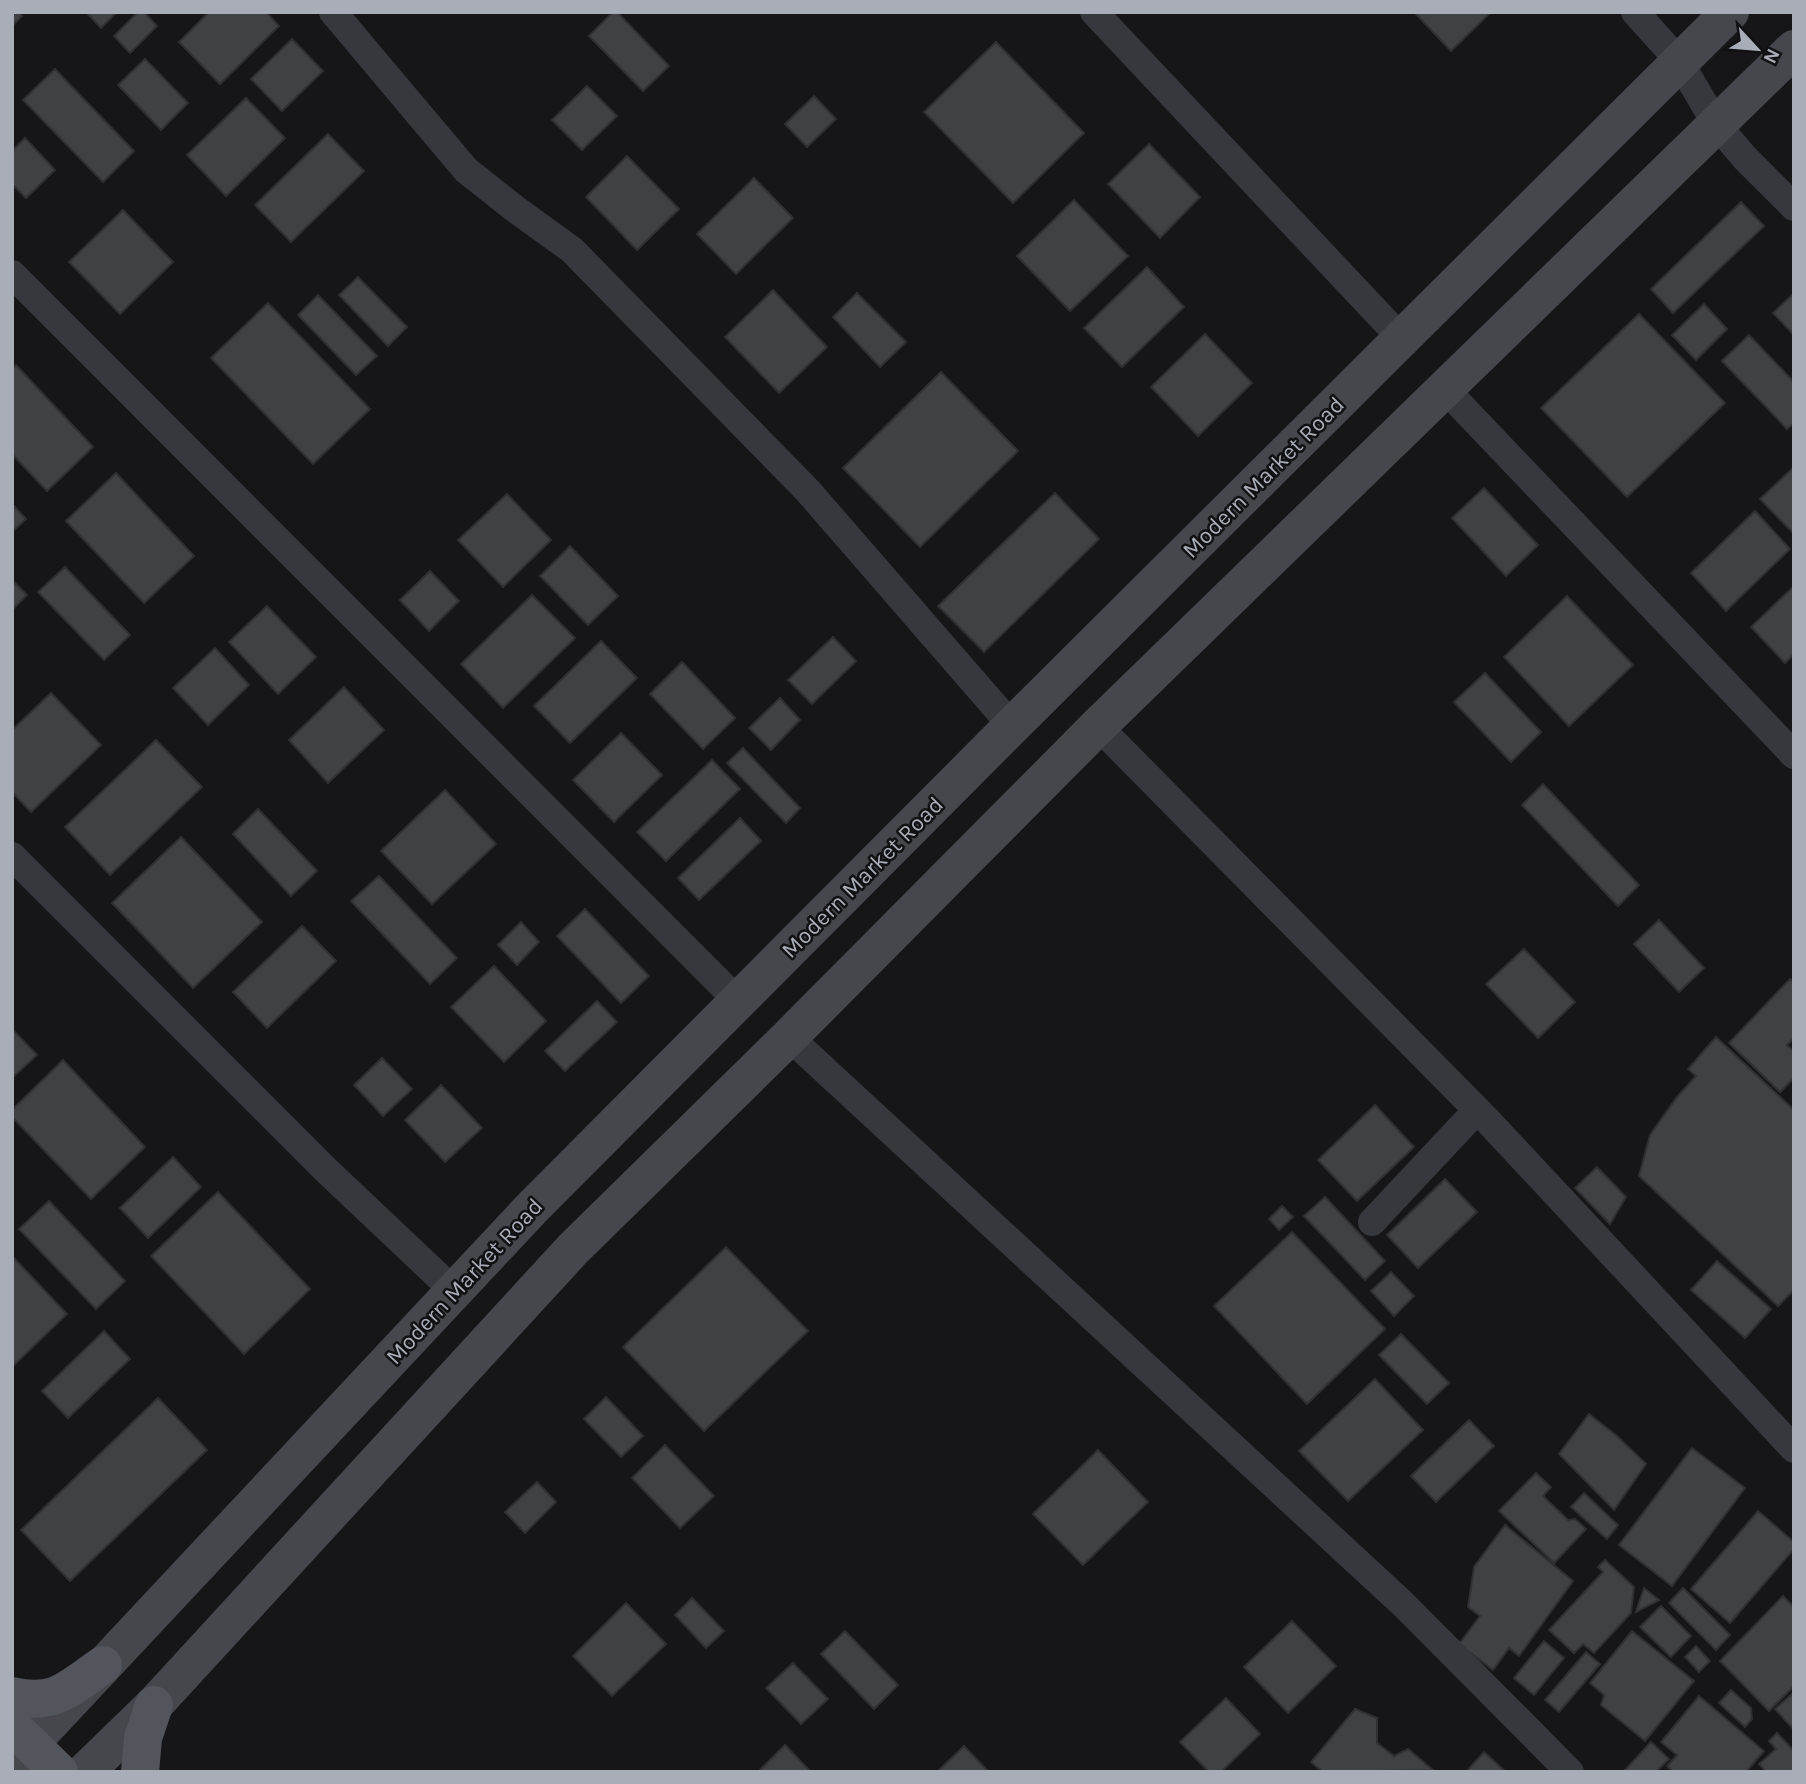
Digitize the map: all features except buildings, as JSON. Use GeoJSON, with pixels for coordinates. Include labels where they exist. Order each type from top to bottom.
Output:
{"type":"FeatureCollection","features":[{"type":"Feature","properties":{"kind":"main road"},"geometry":{"type":"LineString","coordinates":[[12,1696],[30,1700],[58,1696],[103,1665]]}},
{"type":"Feature","properties":{"kind":"main road"},"geometry":{"type":"LineString","coordinates":[[140,1772],[143,1738],[154,1705]]}},
{"type":"Feature","properties":{"kind":"main road"},"geometry":{"type":"LineString","coordinates":[[18,1743],[59,1772]]}},
{"type":"Feature","properties":{"kind":"street"},"geometry":{"type":"LineString","coordinates":[[333,12],[466,170],[572,250],[807,491],[1012,726]]}},
{"type":"Feature","properties":{"kind":"street"},"geometry":{"type":"LineString","coordinates":[[1094,12],[1402,339]]}},
{"type":"Feature","properties":{"kind":"street"},"geometry":{"type":"LineString","coordinates":[[1635,12],[1679,61],[1716,124],[1745,158],[1794,207]]}},
{"type":"Feature","properties":{"kind":"street","name":"Modern Market Road"},"geometry":{"type":"LineString","coordinates":[[18,1743],[103,1665],[532,1208],[1730,12]]}},
{"type":"Feature","properties":{"kind":"street"},"geometry":{"type":"LineString","coordinates":[[85,1772],[154,1705],[573,1249],[789,1037],[1098,726],[1794,49]]}},
{"type":"Feature","properties":{"kind":"street"},"geometry":{"type":"LineString","coordinates":[[12,274],[738,1002]]}},
{"type":"Feature","properties":{"kind":"street"},"geometry":{"type":"LineString","coordinates":[[1445,389],[1794,755]]}},
{"type":"Feature","properties":{"kind":"street"},"geometry":{"type":"LineString","coordinates":[[1098,726],[1477,1110],[1794,1449]]}},
{"type":"Feature","properties":{"kind":"street"},"geometry":{"type":"LineString","coordinates":[[12,856],[326,1170],[454,1291]]}},
{"type":"Feature","properties":{"kind":"street"},"geometry":{"type":"LineString","coordinates":[[789,1037],[1404,1604],[1570,1772]]}},
{"type":"Feature","properties":{"kind":"street"},"geometry":{"type":"LineString","coordinates":[[1372,1222],[1477,1110]]}},
{"type":"Feature","properties":{"kind":"street"},"geometry":{"type":"LineString","coordinates":[[532,1208],[573,1249]]}}]}
